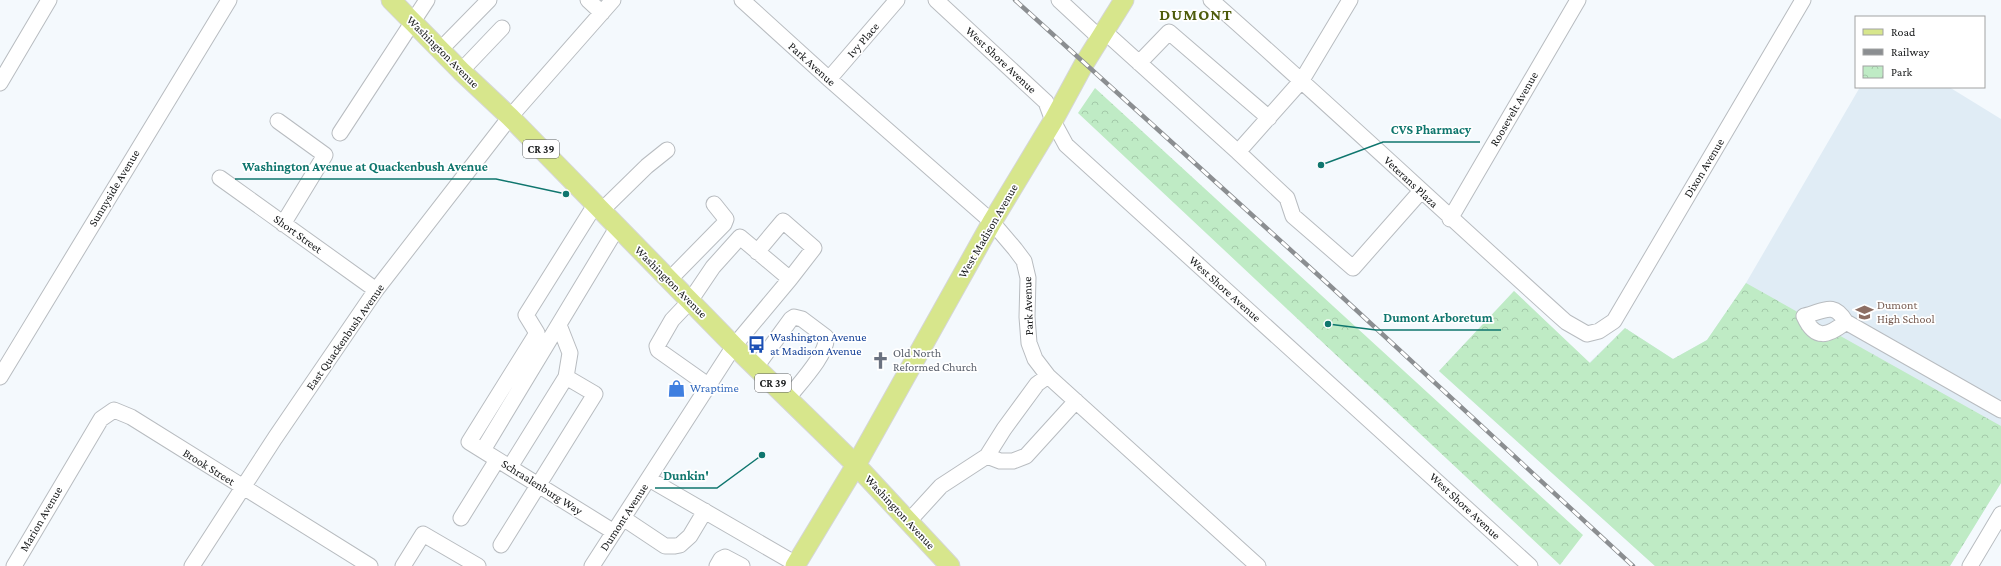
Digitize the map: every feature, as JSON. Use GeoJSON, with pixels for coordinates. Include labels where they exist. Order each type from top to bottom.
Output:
{"type":"FeatureCollection","features":[{"type":"Feature","properties":{"kind":"main road","name":"Washington Avenue"},"geometry":{"type":"LineString","coordinates":[[391,0],[461,71],[510,117],[734,346],[856,465],[950,566]]}},
{"type":"Feature","properties":{"kind":"main road","name":"West Madison Avenue"},"geometry":{"type":"LineString","coordinates":[[796,565],[856,465],[992,222],[1053,121],[1084,64],[1103,36],[1124,0]]}},
{"type":"Feature","properties":{"kind":"street"},"geometry":{"type":"LineString","coordinates":[[0,83],[50,0]]}},
{"type":"Feature","properties":{"kind":"street","name":"Sunnyside Avenue"},"geometry":{"type":"LineString","coordinates":[[0,377],[229,0]]}},
{"type":"Feature","properties":{"kind":"street"},"geometry":{"type":"LineString","coordinates":[[340,133],[413,23],[426,0]]}},
{"type":"Feature","properties":{"kind":"street"},"geometry":{"type":"LineString","coordinates":[[440,50],[489,0]]}},
{"type":"Feature","properties":{"kind":"street"},"geometry":{"type":"LineString","coordinates":[[588,0],[602,13]]}},
{"type":"Feature","properties":{"kind":"street","name":"East Quackenbush Avenue"},"geometry":{"type":"LineString","coordinates":[[192,566],[275,438],[376,290],[510,117],[613,0]]}},
{"type":"Feature","properties":{"kind":"street","name":"Park Avenue"},"geometry":{"type":"LineString","coordinates":[[742,0],[829,79],[992,222],[1024,261],[1028,278],[1027,317],[1029,343],[1035,359],[1048,376],[1258,566]]}},
{"type":"Feature","properties":{"kind":"street","name":"Ivy Place"},"geometry":{"type":"LineString","coordinates":[[829,79],[897,0]]}},
{"type":"Feature","properties":{"kind":"street","name":"West Shore Avenue"},"geometry":{"type":"LineString","coordinates":[[936,0],[1046,102],[1053,121],[1066,145],[1530,566]]}},
{"type":"Feature","properties":{"kind":"street"},"geometry":{"type":"LineString","coordinates":[[1059,0],[1139,63],[1238,152],[1287,198],[1294,216],[1353,268],[1421,191]]}},
{"type":"Feature","properties":{"kind":"street","name":"Veterans Plaza"},"geometry":{"type":"LineString","coordinates":[[1211,0],[1302,80],[1450,219],[1566,322],[1586,334],[1599,331]]}},
{"type":"Feature","properties":{"kind":"street"},"geometry":{"type":"LineString","coordinates":[[1238,152],[1302,80],[1350,0]]}},
{"type":"Feature","properties":{"kind":"street","name":"Roosevelt Avenue"},"geometry":{"type":"LineString","coordinates":[[1450,219],[1578,0]]}},
{"type":"Feature","properties":{"kind":"street","name":"Dixon Avenue"},"geometry":{"type":"LineString","coordinates":[[1599,331],[1614,321],[1803,0]]}},
{"type":"Feature","properties":{"kind":"street"},"geometry":{"type":"LineString","coordinates":[[461,71],[502,28]]}},
{"type":"Feature","properties":{"kind":"street"},"geometry":{"type":"LineString","coordinates":[[1139,63],[1169,32],[1269,118]]}},
{"type":"Feature","properties":{"kind":"street"},"geometry":{"type":"LineString","coordinates":[[278,122],[326,155],[283,224]]}},
{"type":"Feature","properties":{"kind":"street"},"geometry":{"type":"LineString","coordinates":[[598,208],[667,150]]}},
{"type":"Feature","properties":{"kind":"street","name":"Short Street"},"geometry":{"type":"LineString","coordinates":[[220,178],[376,290]]}},
{"type":"Feature","properties":{"kind":"street"},"geometry":{"type":"LineString","coordinates":[[669,280],[724,224],[726,219],[714,204]]}},
{"type":"Feature","properties":{"kind":"street","name":"Schraalenburg Way"},"geometry":{"type":"LineString","coordinates":[[598,208],[526,315],[537,333],[470,442],[614,532]]}},
{"type":"Feature","properties":{"kind":"street","name":"Dumont Avenue"},"geometry":{"type":"LineString","coordinates":[[592,566],[734,346],[814,248],[783,221],[757,252]]}},
{"type":"Feature","properties":{"kind":"street"},"geometry":{"type":"LineString","coordinates":[[483,450],[617,228]]}},
{"type":"Feature","properties":{"kind":"street"},"geometry":{"type":"LineString","coordinates":[[708,386],[657,348],[659,341],[672,320],[690,301],[713,267],[740,237],[790,279]]}},
{"type":"Feature","properties":{"kind":"street"},"geometry":{"type":"LineString","coordinates":[[756,368],[791,319],[794,317],[802,320],[826,337],[827,343],[822,354],[788,398]]}},
{"type":"Feature","properties":{"kind":"street"},"geometry":{"type":"LineString","coordinates":[[1846,322],[2001,410]]}},
{"type":"Feature","properties":{"kind":"street"},"geometry":{"type":"LineString","coordinates":[[461,518],[504,463],[566,377],[570,353],[559,325]]}},
{"type":"Feature","properties":{"kind":"street"},"geometry":{"type":"LineString","coordinates":[[908,521],[941,486],[987,456],[1004,429],[1037,384],[1048,376]]}},
{"type":"Feature","properties":{"kind":"street"},"geometry":{"type":"LineString","coordinates":[[501,545],[595,394],[566,377]]}},
{"type":"Feature","properties":{"kind":"street"},"geometry":{"type":"LineString","coordinates":[[987,456],[1000,461],[1013,461],[1026,456],[1076,401]]}},
{"type":"Feature","properties":{"kind":"street","name":"Brook Street"},"geometry":{"type":"LineString","coordinates":[[68,473],[101,419],[114,410],[131,417],[242,488],[370,566]]}},
{"type":"Feature","properties":{"kind":"street","name":"Marion Avenue"},"geometry":{"type":"LineString","coordinates":[[14,566],[68,473]]}},
{"type":"Feature","properties":{"kind":"street"},"geometry":{"type":"LineString","coordinates":[[649,479],[796,565]]}},
{"type":"Feature","properties":{"kind":"street"},"geometry":{"type":"LineString","coordinates":[[623,518],[665,546],[675,546],[680,545],[690,536],[705,511]]}},
{"type":"Feature","properties":{"kind":"street"},"geometry":{"type":"LineString","coordinates":[[1970,566],[1997,531],[2001,514]]}},
{"type":"Feature","properties":{"kind":"street"},"geometry":{"type":"LineString","coordinates":[[403,566],[424,534],[478,566]]}},
{"type":"Feature","properties":{"kind":"street"},"geometry":{"type":"LineString","coordinates":[[717,566],[721,559],[725,557],[742,566]]}},
{"type":"Feature","properties":{"kind":"shaded area","name":"Dumont High School"},"geometry":{"type":"Polygon","coordinates":[[[1859,88],[1951,88],[2001,119],[2001,483],[1950,566],[1655,566],[1439,371],[1514,291],[1589,363],[1625,328],[1673,359],[1707,340],[1746,283],[1859,88]]]}},
{"type":"Feature","properties":{"kind":"green space"},"geometry":{"type":"Polygon","coordinates":[[[1095,88],[1583,535],[1560,565],[1078,113],[1095,88]]]}},
{"type":"Feature","properties":{"kind":"green space","name":"Dumont High School"},"geometry":{"type":"Polygon","coordinates":[[[1746,283],[2001,426],[2001,483],[1950,566],[1655,566],[1439,371],[1514,291],[1590,363],[1625,328],[1673,359],[1707,340],[1746,283]]]}},
{"type":"Feature","properties":{"kind":"railway"},"geometry":{"type":"LineString","coordinates":[[1015,0],[1327,283],[1633,566]]}},
{"type":"Feature","properties":{"kind":"place","name":"CVS Pharmacy"},"geometry":{"type":"Point","coordinates":[1321,165]}},
{"type":"Feature","properties":{"kind":"place","name":"Washington Avenue at Quackenbush Avenue"},"geometry":{"type":"Point","coordinates":[566,194]}},
{"type":"Feature","properties":{"kind":"place","name":"Dumont High School"},"geometry":{"type":"Point","coordinates":[1864,312]}},
{"type":"Feature","properties":{"kind":"place","name":"Dumont Arboretum"},"geometry":{"type":"Point","coordinates":[1328,324]}},
{"type":"Feature","properties":{"kind":"place","name":"Washington Avenue at Madison Avenue"},"geometry":{"type":"Point","coordinates":[757,344]}},
{"type":"Feature","properties":{"kind":"place","name":"Old North Reformed Church"},"geometry":{"type":"Point","coordinates":[880,360]}},
{"type":"Feature","properties":{"kind":"place","name":"Wraptime"},"geometry":{"type":"Point","coordinates":[677,388]}},
{"type":"Feature","properties":{"kind":"place","name":"Dunkin'"},"geometry":{"type":"Point","coordinates":[762,455]}},
{"type":"Feature","properties":{"kind":"district","name":"DUMONT"},"geometry":{"type":"Point","coordinates":[1196,14]}}]}
